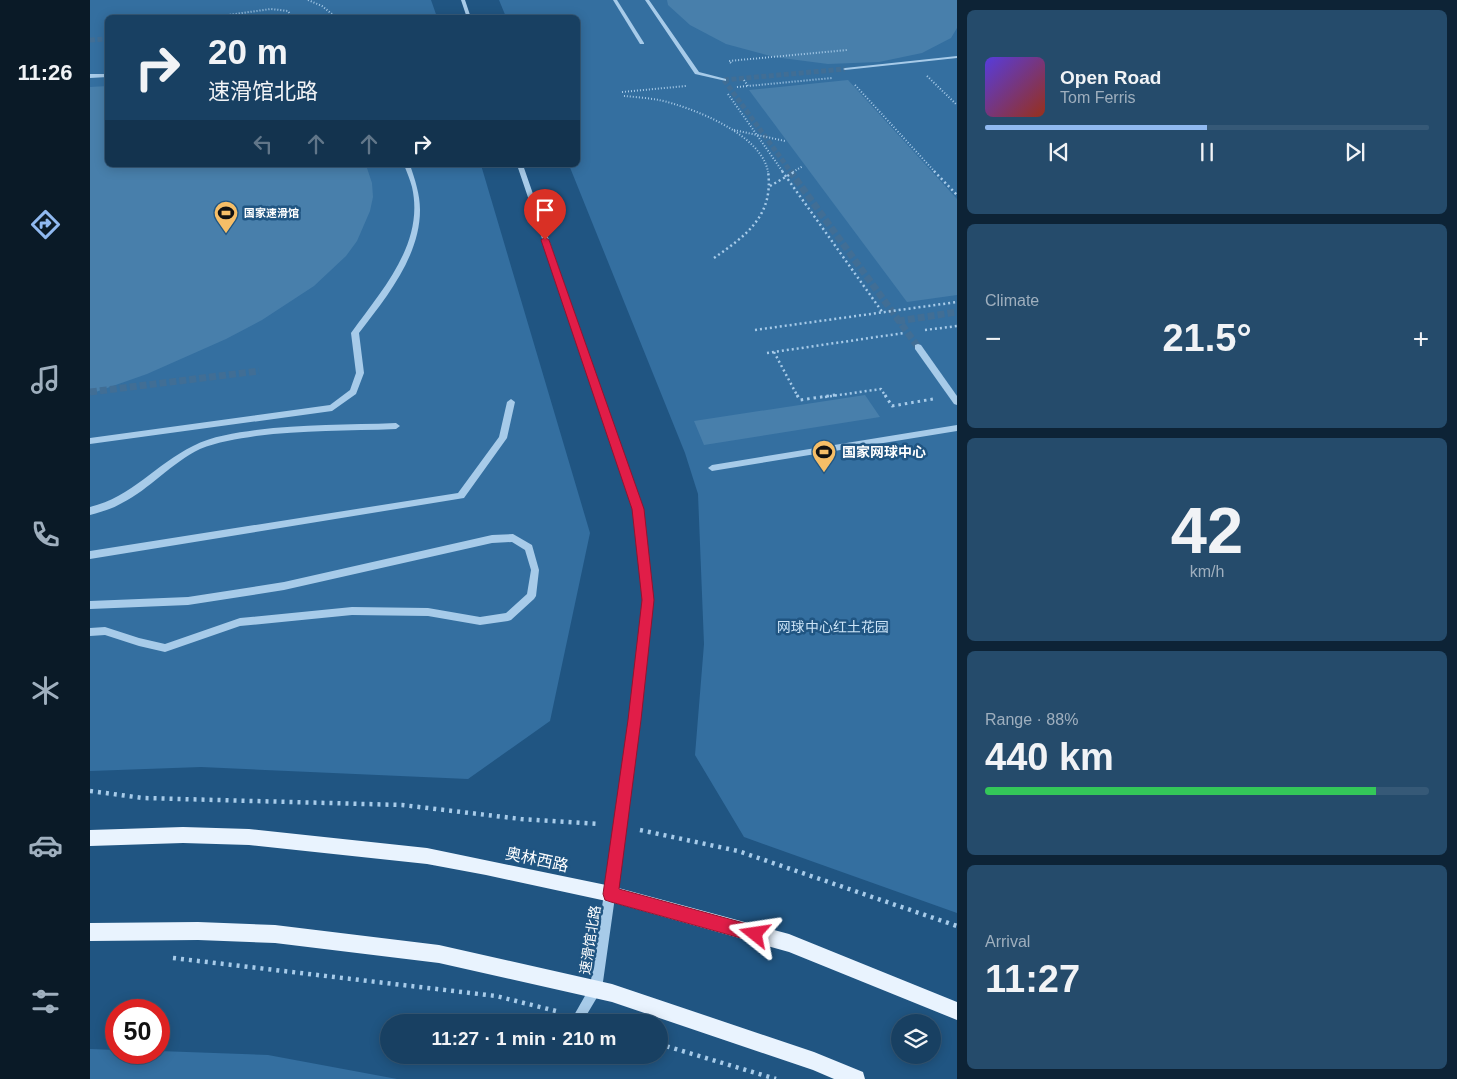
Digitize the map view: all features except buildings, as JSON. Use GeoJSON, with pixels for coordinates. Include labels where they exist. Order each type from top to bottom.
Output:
{"type":"FeatureCollection","features":[{"type":"Feature","properties":{"kind":"main road","name":"奥林西路"},"geometry":{"type":"LineString","coordinates":[[90,838],[183,835],[249,837],[436,858],[611,894],[789,943],[957,1011]]}},
{"type":"Feature","properties":{"kind":"main road"},"geometry":{"type":"LineString","coordinates":[[90,932],[198,931],[275,934],[439,954],[596,989],[701,1021],[814,1061],[856,1079]]}},
{"type":"Feature","properties":{"kind":"street"},"geometry":{"type":"LineString","coordinates":[[463,0],[468,15]]}},
{"type":"Feature","properties":{"kind":"street"},"geometry":{"type":"LineString","coordinates":[[615,0],[642,43]]}},
{"type":"Feature","properties":{"kind":"street"},"geometry":{"type":"LineString","coordinates":[[647,0],[697,73],[724,80]]}},
{"type":"Feature","properties":{"kind":"street"},"geometry":{"type":"LineString","coordinates":[[845,69],[957,57]]}},
{"type":"Feature","properties":{"kind":"street"},"geometry":{"type":"LineString","coordinates":[[90,76],[105,75]]}},
{"type":"Feature","properties":{"kind":"street"},"geometry":{"type":"LineString","coordinates":[[90,441],[332,408],[353,392],[360,374],[355,334],[392,284],[402,266],[414,231],[416,199],[414,182],[408,167]]}},
{"type":"Feature","properties":{"kind":"street","name":"速滑馆北路"},"geometry":{"type":"LineString","coordinates":[[521,167],[638,509],[648,600],[611,894],[596,989],[576,1014]]}},
{"type":"Feature","properties":{"kind":"street"},"geometry":{"type":"LineString","coordinates":[[918,347],[955,399]]}},
{"type":"Feature","properties":{"kind":"street"},"geometry":{"type":"LineString","coordinates":[[90,554],[461,496],[503,438],[511,402]]}},
{"type":"Feature","properties":{"kind":"street"},"geometry":{"type":"LineString","coordinates":[[90,511],[130,496],[166,467],[198,447],[238,436],[396,426]]}},
{"type":"Feature","properties":{"kind":"street"},"geometry":{"type":"LineString","coordinates":[[712,468],[957,428]]}},
{"type":"Feature","properties":{"kind":"street"},"geometry":{"type":"LineString","coordinates":[[90,605],[188,600],[284,586],[492,539],[513,538],[529,548],[536,570],[531,596],[508,617],[480,621],[428,612],[352,611],[240,622],[165,648],[104,631],[90,632]]}},
{"type":"Feature","properties":{"kind":"path"},"geometry":{"type":"LineString","coordinates":[[308,0],[322,6],[333,15]]}},
{"type":"Feature","properties":{"kind":"path"},"geometry":{"type":"LineString","coordinates":[[228,15],[271,9],[288,11],[291,15]]}},
{"type":"Feature","properties":{"kind":"path"},"geometry":{"type":"LineString","coordinates":[[734,68],[729,61],[848,50]]}},
{"type":"Feature","properties":{"kind":"path"},"geometry":{"type":"LineString","coordinates":[[922,72],[957,104]]}},
{"type":"Feature","properties":{"kind":"path"},"geometry":{"type":"LineString","coordinates":[[739,74],[748,86]]}},
{"type":"Feature","properties":{"kind":"path"},"geometry":{"type":"LineString","coordinates":[[732,88],[837,77]]}},
{"type":"Feature","properties":{"kind":"path"},"geometry":{"type":"LineString","coordinates":[[853,83],[957,195]]}},
{"type":"Feature","properties":{"kind":"path"},"geometry":{"type":"LineString","coordinates":[[622,92],[688,86]]}},
{"type":"Feature","properties":{"kind":"path"},"geometry":{"type":"LineString","coordinates":[[724,89],[883,312]]}},
{"type":"Feature","properties":{"kind":"path"},"geometry":{"type":"LineString","coordinates":[[624,96],[659,100],[684,108],[733,130],[785,141]]}},
{"type":"Feature","properties":{"kind":"path"},"geometry":{"type":"LineString","coordinates":[[714,258],[746,236],[764,209],[770,186],[767,166],[754,147],[733,130]]}},
{"type":"Feature","properties":{"kind":"path"},"geometry":{"type":"LineString","coordinates":[[770,186],[803,166]]}},
{"type":"Feature","properties":{"kind":"path"},"geometry":{"type":"LineString","coordinates":[[755,330],[957,302]]}},
{"type":"Feature","properties":{"kind":"path"},"geometry":{"type":"LineString","coordinates":[[918,331],[957,326]]}},
{"type":"Feature","properties":{"kind":"path"},"geometry":{"type":"LineString","coordinates":[[767,353],[909,333]]}},
{"type":"Feature","properties":{"kind":"path"},"geometry":{"type":"LineString","coordinates":[[774,352],[800,400],[881,389],[892,406],[955,399]]}},
{"type":"Feature","properties":{"kind":"path"},"geometry":{"type":"LineString","coordinates":[[90,791],[143,798],[402,805],[521,819],[620,826],[738,851],[957,926]]}},
{"type":"Feature","properties":{"kind":"path"},"geometry":{"type":"LineString","coordinates":[[167,957],[496,996],[566,1014]]}},
{"type":"Feature","properties":{"kind":"path"},"geometry":{"type":"LineString","coordinates":[[668,1047],[776,1079]]}},
{"type":"Feature","properties":{"kind":"green space","name":"国家速滑馆"},"geometry":{"type":"Polygon","coordinates":[[[90,0],[431,0],[436,15],[105,15],[105,167],[482,167],[590,533],[550,721],[468,779],[201,767],[90,771],[90,0]]]}},
{"type":"Feature","properties":{"kind":"green space","name":"国家网球中心"},"geometry":{"type":"Polygon","coordinates":[[[499,0],[957,0],[957,913],[744,837],[695,755],[704,644],[698,494],[685,453],[570,167],[580,167],[580,15],[505,15],[499,0]]]}},
{"type":"Feature","properties":{"kind":"green space"},"geometry":{"type":"Polygon","coordinates":[[[90,1049],[105,1050],[105,1064],[170,1064],[170,1051],[268,1055],[397,1079],[90,1079],[90,1049]]]}},
{"type":"Feature","properties":{"kind":"tunnel"},"geometry":{"type":"LineString","coordinates":[[90,40],[105,39]]}},
{"type":"Feature","properties":{"kind":"tunnel"},"geometry":{"type":"LineString","coordinates":[[791,172],[724,80],[845,69]]}},
{"type":"Feature","properties":{"kind":"tunnel"},"geometry":{"type":"LineString","coordinates":[[790,171],[899,321]]}},
{"type":"Feature","properties":{"kind":"tunnel"},"geometry":{"type":"LineString","coordinates":[[899,321],[957,312]]}},
{"type":"Feature","properties":{"kind":"tunnel"},"geometry":{"type":"LineString","coordinates":[[899,321],[918,347]]}},
{"type":"Feature","properties":{"kind":"tunnel"},"geometry":{"type":"LineString","coordinates":[[90,392],[259,371]]}},
{"type":"Feature","properties":{"kind":"place","name":"国家速滑馆"},"geometry":{"type":"Point","coordinates":[226,234]}},
{"type":"Feature","properties":{"kind":"place","name":"国家网球中心"},"geometry":{"type":"Point","coordinates":[824,473]}},
{"type":"Feature","properties":{"kind":"route"},"geometry":{"type":"LineString","coordinates":[[545,240],[638,509],[648,600],[635,720],[611,894],[755,934]]}},
{"type":"Feature","properties":{"kind":"park label","name":"网球中心红土花园"},"geometry":{"type":"Point","coordinates":[833,627]}}]}
